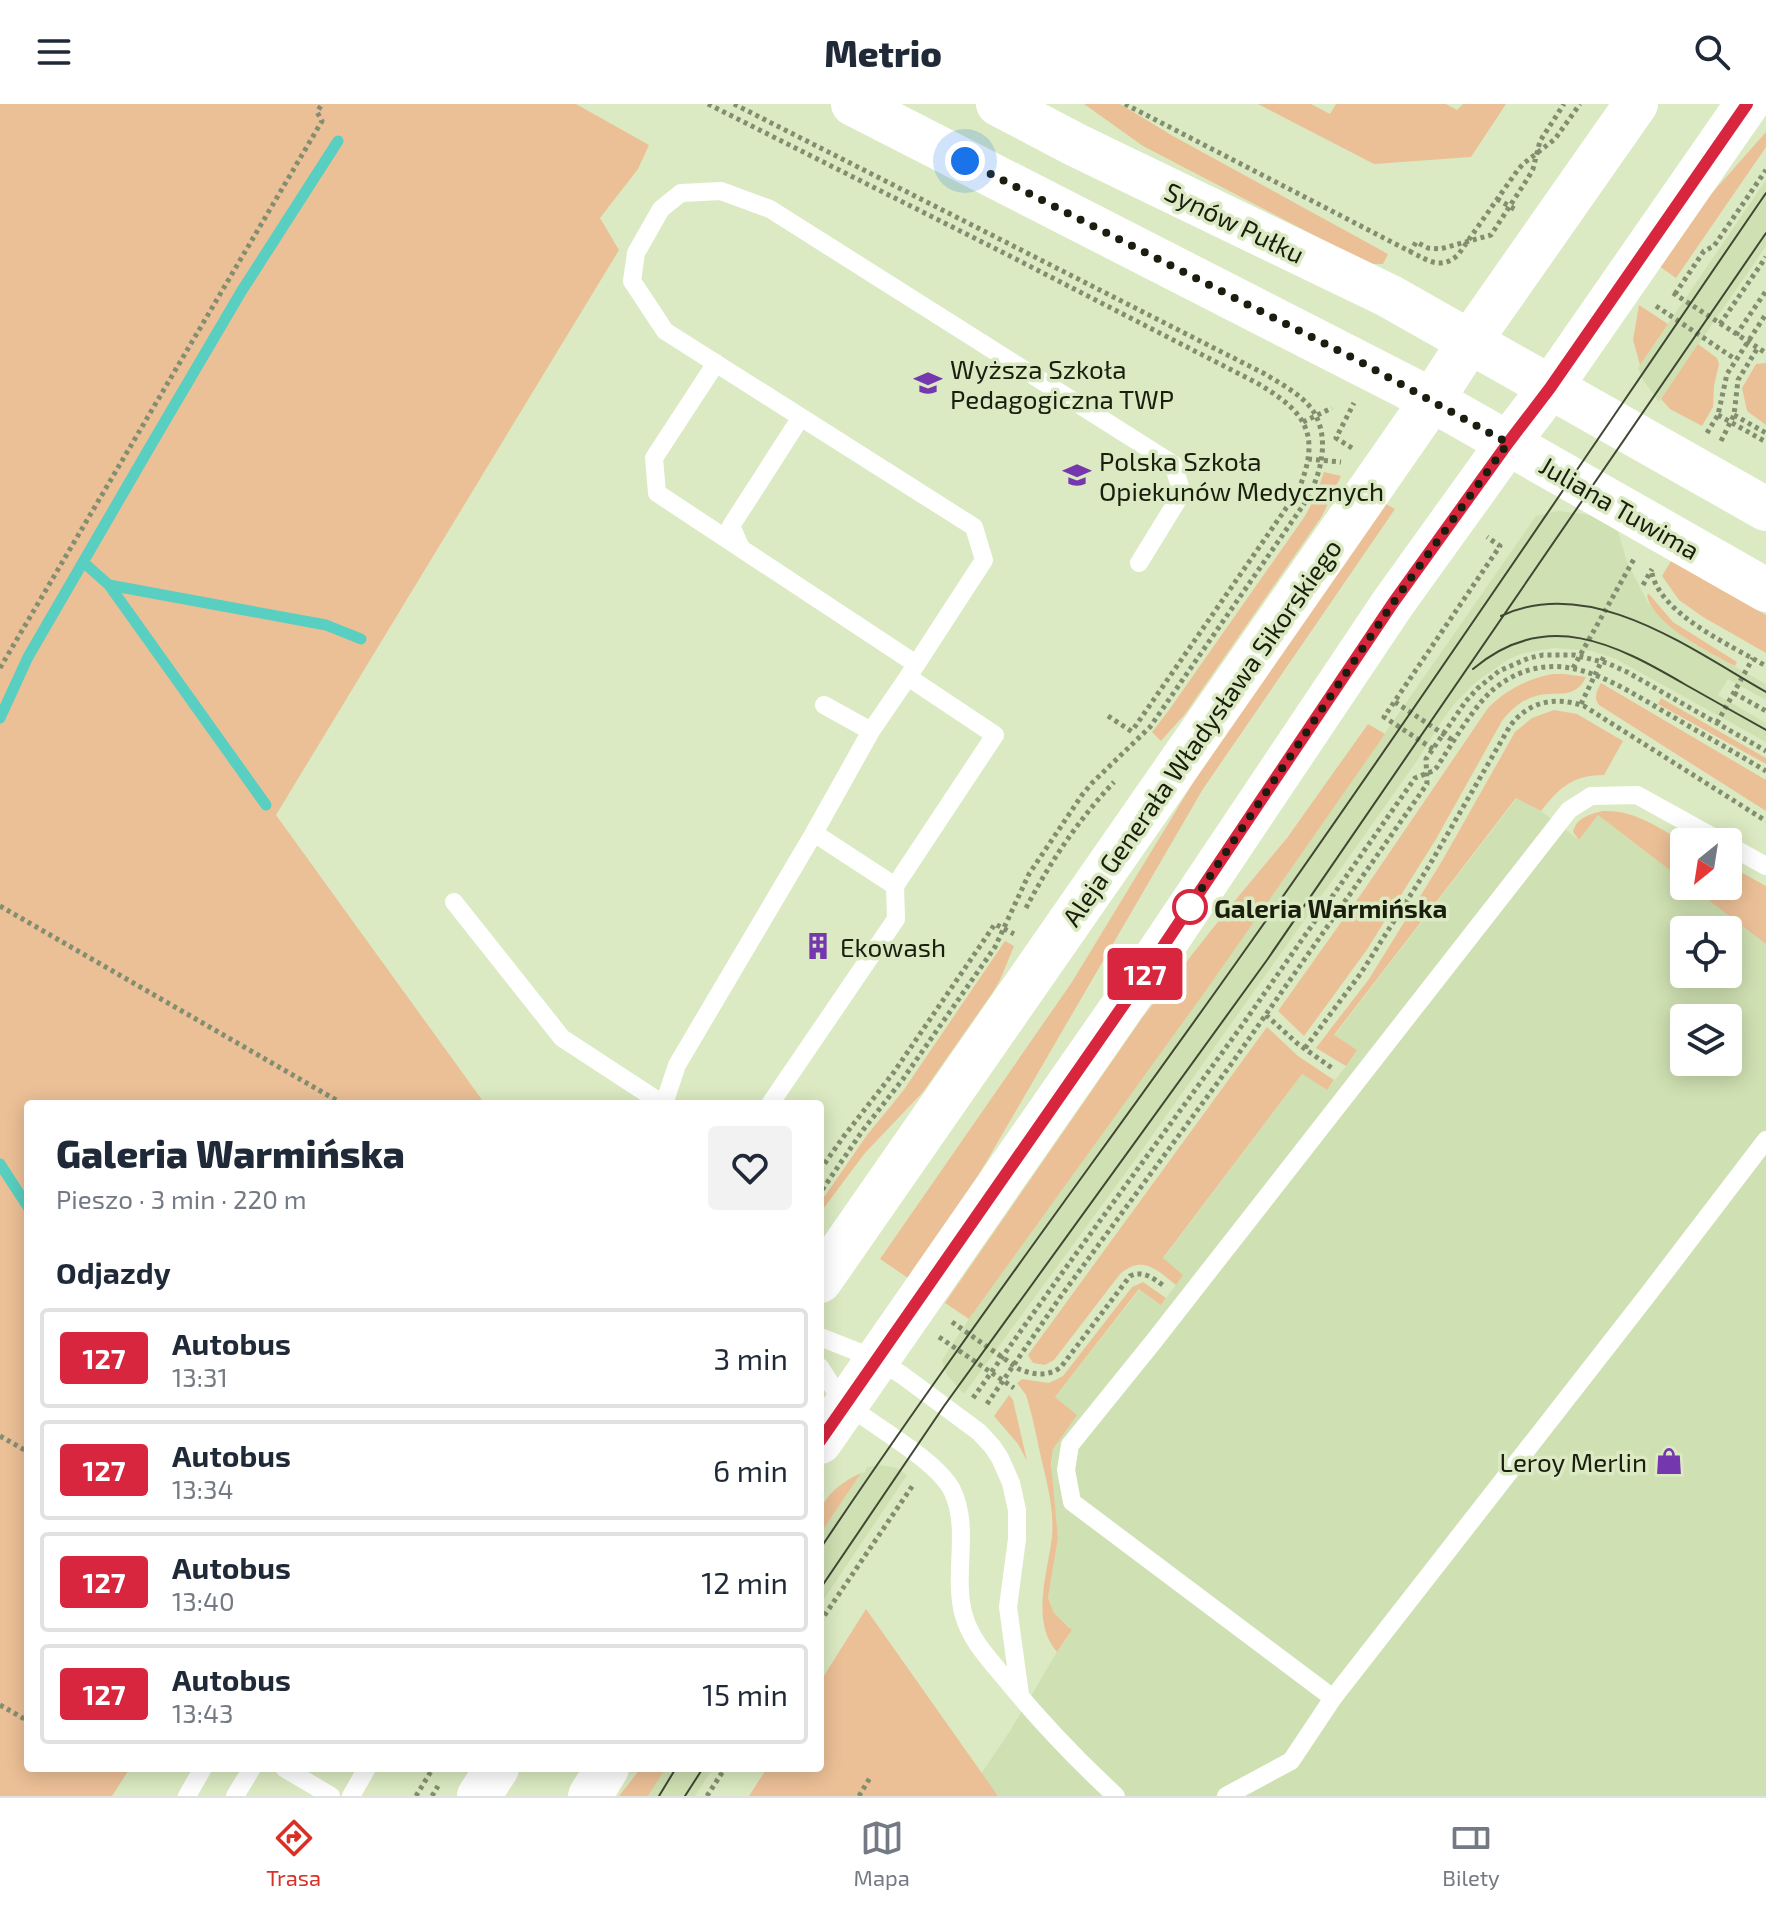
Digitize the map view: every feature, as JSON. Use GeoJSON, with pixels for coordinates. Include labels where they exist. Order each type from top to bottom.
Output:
{"type":"FeatureCollection","features":[{"type":"Feature","properties":{"kind":"main road"},"geometry":{"type":"LineString","coordinates":[[853,104],[1432,400]]}},
{"type":"Feature","properties":{"kind":"main road","name":"Synów Pułku"},"geometry":{"type":"LineString","coordinates":[[998,104],[1076,145],[1389,296],[1470,341]]}},
{"type":"Feature","properties":{"kind":"main road","name":"Aleja Generała Władysława Sikorskiego"},"geometry":{"type":"LineString","coordinates":[[824,1275],[1636,104]]}},
{"type":"Feature","properties":{"kind":"main road"},"geometry":{"type":"LineString","coordinates":[[824,1436],[1136,987],[1393,603],[1550,388],[1747,104]]}},
{"type":"Feature","properties":{"kind":"main road"},"geometry":{"type":"LineString","coordinates":[[1470,341],[1766,509]]}},
{"type":"Feature","properties":{"kind":"main road","name":"Juliana Tuwima"},"geometry":{"type":"LineString","coordinates":[[1432,400],[1766,590]]}},
{"type":"Feature","properties":{"kind":"main road"},"geometry":{"type":"LineString","coordinates":[[479,1796],[494,1772]]}},
{"type":"Feature","properties":{"kind":"main road"},"geometry":{"type":"LineString","coordinates":[[590,1796],[605,1772]]}},
{"type":"Feature","properties":{"kind":"lane"},"geometry":{"type":"LineString","coordinates":[[664,1100],[677,1065],[871,731],[984,560],[974,527],[665,331],[632,281],[636,253],[661,209],[681,193],[721,191],[770,209],[1173,464],[1182,493],[1139,563]]}},
{"type":"Feature","properties":{"kind":"lane"},"geometry":{"type":"LineString","coordinates":[[716,363],[654,458],[657,493],[741,548],[995,735],[895,886],[896,919],[773,1100]]}},
{"type":"Feature","properties":{"kind":"lane"},"geometry":{"type":"LineString","coordinates":[[741,548],[731,526],[801,417]]}},
{"type":"Feature","properties":{"kind":"lane"},"geometry":{"type":"LineString","coordinates":[[824,705],[871,731]]}},
{"type":"Feature","properties":{"kind":"lane"},"geometry":{"type":"LineString","coordinates":[[1333,1698],[1072,1502],[1066,1470],[1070,1445],[1569,810],[1591,796],[1637,795],[1697,828]]}},
{"type":"Feature","properties":{"kind":"lane"},"geometry":{"type":"LineString","coordinates":[[814,833],[895,886]]}},
{"type":"Feature","properties":{"kind":"lane"},"geometry":{"type":"LineString","coordinates":[[1742,853],[1766,866]]}},
{"type":"Feature","properties":{"kind":"lane"},"geometry":{"type":"LineString","coordinates":[[454,902],[562,1038],[657,1100]]}},
{"type":"Feature","properties":{"kind":"lane"},"geometry":{"type":"LineString","coordinates":[[1226,1796],[1291,1761],[1333,1698],[1766,1140]]}},
{"type":"Feature","properties":{"kind":"lane"},"geometry":{"type":"LineString","coordinates":[[824,1339],[876,1359],[902,1375],[979,1432],[992,1446],[1011,1483],[1017,1510],[1008,1607],[1021,1698]]}},
{"type":"Feature","properties":{"kind":"lane"},"geometry":{"type":"LineString","coordinates":[[824,1373],[846,1404],[945,1479],[956,1501],[961,1524],[958,1581],[964,1617],[978,1645],[1021,1698],[1116,1796]]}},
{"type":"Feature","properties":{"kind":"lane"},"geometry":{"type":"LineString","coordinates":[[187,1796],[201,1772]]}},
{"type":"Feature","properties":{"kind":"lane"},"geometry":{"type":"LineString","coordinates":[[235,1796],[250,1772]]}},
{"type":"Feature","properties":{"kind":"lane"},"geometry":{"type":"LineString","coordinates":[[288,1772],[303,1789],[331,1796]]}},
{"type":"Feature","properties":{"kind":"lane"},"geometry":{"type":"LineString","coordinates":[[351,1796],[365,1772]]}},
{"type":"Feature","properties":{"kind":"path"},"geometry":{"type":"LineString","coordinates":[[0,668],[322,121],[317,112],[322,104]]}},
{"type":"Feature","properties":{"kind":"path"},"geometry":{"type":"LineString","coordinates":[[708,104],[1257,383],[1291,406],[1303,422],[1309,437],[1308,459],[1303,480],[1293,500],[1132,731]]}},
{"type":"Feature","properties":{"kind":"path"},"geometry":{"type":"LineString","coordinates":[[734,104],[1265,374],[1311,408],[1322,439],[1321,460],[1311,493],[1304,504],[1150,727],[1082,795],[1029,874],[995,947],[824,1187]]}},
{"type":"Feature","properties":{"kind":"path"},"geometry":{"type":"LineString","coordinates":[[1125,104],[1434,263],[1447,263],[1455,259],[1517,171],[1555,139],[1580,104]]}},
{"type":"Feature","properties":{"kind":"path"},"geometry":{"type":"LineString","coordinates":[[1405,264],[1416,242],[1435,249],[1491,235],[1533,169],[1543,135],[1564,104]]}},
{"type":"Feature","properties":{"kind":"path"},"geometry":{"type":"LineString","coordinates":[[1675,294],[1704,251],[1714,246],[1766,170]]}},
{"type":"Feature","properties":{"kind":"path"},"geometry":{"type":"LineString","coordinates":[[1497,199],[1517,211]]}},
{"type":"Feature","properties":{"kind":"path"},"geometry":{"type":"LineString","coordinates":[[1720,324],[1766,257]]}},
{"type":"Feature","properties":{"kind":"path"},"geometry":{"type":"LineString","coordinates":[[1663,286],[1766,353]]}},
{"type":"Feature","properties":{"kind":"path"},"geometry":{"type":"LineString","coordinates":[[1736,335],[1766,291]]}},
{"type":"Feature","properties":{"kind":"path"},"geometry":{"type":"LineString","coordinates":[[1653,304],[1735,359]]}},
{"type":"Feature","properties":{"kind":"path"},"geometry":{"type":"LineString","coordinates":[[1707,432],[1718,415],[1724,381],[1735,359],[1766,314]]}},
{"type":"Feature","properties":{"kind":"path"},"geometry":{"type":"LineString","coordinates":[[1721,442],[1734,415],[1738,380],[1757,349]]}},
{"type":"Feature","properties":{"kind":"path"},"geometry":{"type":"LineString","coordinates":[[1303,422],[1332,408]]}},
{"type":"Feature","properties":{"kind":"path"},"geometry":{"type":"LineString","coordinates":[[1718,415],[1766,442]]}},
{"type":"Feature","properties":{"kind":"path"},"geometry":{"type":"LineString","coordinates":[[1734,415],[1766,433]]}},
{"type":"Feature","properties":{"kind":"path"},"geometry":{"type":"LineString","coordinates":[[1336,438],[1342,427]]}},
{"type":"Feature","properties":{"kind":"path"},"geometry":{"type":"LineString","coordinates":[[1322,439],[1336,438],[1346,444]]}},
{"type":"Feature","properties":{"kind":"path"},"geometry":{"type":"LineString","coordinates":[[1308,459],[1346,462]]}},
{"type":"Feature","properties":{"kind":"path"},"geometry":{"type":"LineString","coordinates":[[1433,749],[1384,717],[1500,546],[1493,541]]}},
{"type":"Feature","properties":{"kind":"path"},"geometry":{"type":"LineString","coordinates":[[1483,555],[1491,560]]}},
{"type":"Feature","properties":{"kind":"path"},"geometry":{"type":"LineString","coordinates":[[1573,668],[1631,565]]}},
{"type":"Feature","properties":{"kind":"path"},"geometry":{"type":"LineString","coordinates":[[1651,569],[1657,587],[1682,614],[1766,666]]}},
{"type":"Feature","properties":{"kind":"path"},"geometry":{"type":"LineString","coordinates":[[1581,704],[1605,654]]}},
{"type":"Feature","properties":{"kind":"path"},"geometry":{"type":"LineString","coordinates":[[984,1409],[1076,1275],[1266,1015],[1427,784],[1426,759],[1472,694],[1486,680],[1499,671],[1543,655],[1579,656],[1601,661],[1627,672],[1766,751]]}},
{"type":"Feature","properties":{"kind":"path"},"geometry":{"type":"LineString","coordinates":[[1717,723],[1753,658]]}},
{"type":"Feature","properties":{"kind":"path"},"geometry":{"type":"LineString","coordinates":[[972,1399],[1243,1024],[1415,778],[1437,767],[1483,700],[1501,684],[1548,666],[1595,674],[1766,771]]}},
{"type":"Feature","properties":{"kind":"path"},"geometry":{"type":"LineString","coordinates":[[1734,693],[1766,711]]}},
{"type":"Feature","properties":{"kind":"path"},"geometry":{"type":"LineString","coordinates":[[1305,1048],[1370,960],[1510,726],[1525,710],[1560,699],[1581,704],[1766,821]]}},
{"type":"Feature","properties":{"kind":"path"},"geometry":{"type":"LineString","coordinates":[[1394,702],[1454,741]]}},
{"type":"Feature","properties":{"kind":"path"},"geometry":{"type":"LineString","coordinates":[[1108,716],[1141,738]]}},
{"type":"Feature","properties":{"kind":"path"},"geometry":{"type":"LineString","coordinates":[[1023,915],[1044,875],[1080,822],[1121,775]]}},
{"type":"Feature","properties":{"kind":"path"},"geometry":{"type":"LineString","coordinates":[[0,906],[336,1100]]}},
{"type":"Feature","properties":{"kind":"path"},"geometry":{"type":"LineString","coordinates":[[824,1164],[894,1072],[995,924],[1015,934],[1019,924]]}},
{"type":"Feature","properties":{"kind":"path"},"geometry":{"type":"LineString","coordinates":[[1266,1015],[1339,1073]]}},
{"type":"Feature","properties":{"kind":"path"},"geometry":{"type":"LineString","coordinates":[[949,1319],[1014,1365],[1032,1373],[1045,1374],[1061,1367],[1134,1274],[1150,1277],[1171,1292]]}},
{"type":"Feature","properties":{"kind":"path"},"geometry":{"type":"LineString","coordinates":[[932,1333],[1014,1388]]}},
{"type":"Feature","properties":{"kind":"path"},"geometry":{"type":"LineString","coordinates":[[0,1436],[24,1450]]}},
{"type":"Feature","properties":{"kind":"path"},"geometry":{"type":"LineString","coordinates":[[824,1616],[916,1481]]}},
{"type":"Feature","properties":{"kind":"path"},"geometry":{"type":"LineString","coordinates":[[0,1705],[24,1719]]}},
{"type":"Feature","properties":{"kind":"path"},"geometry":{"type":"LineString","coordinates":[[416,1796],[431,1772]]}},
{"type":"Feature","properties":{"kind":"path"},"geometry":{"type":"LineString","coordinates":[[707,1796],[722,1772]]}},
{"type":"Feature","properties":{"kind":"path"},"geometry":{"type":"LineString","coordinates":[[859,1796],[871,1776]]}},
{"type":"Feature","properties":{"kind":"shaded area"},"geometry":{"type":"Polygon","coordinates":[[[0,104],[576,104],[649,145],[638,169],[600,218],[619,250],[276,815],[482,1100],[24,1100],[24,1772],[127,1772],[112,1796],[0,1796],[0,104]]]}},
{"type":"Feature","properties":{"kind":"shaded area"},"geometry":{"type":"Polygon","coordinates":[[[1084,104],[1120,104],[1388,254],[1383,264],[1369,264],[1143,146],[1084,104]]]}},
{"type":"Feature","properties":{"kind":"shaded area"},"geometry":{"type":"Polygon","coordinates":[[[1258,104],[1311,104],[1330,114],[1336,104],[1446,104],[1457,110],[1463,104],[1506,104],[1471,157],[1374,164],[1258,104]]]}},
{"type":"Feature","properties":{"kind":"shaded area"},"geometry":{"type":"Polygon","coordinates":[[[1766,132],[1766,147],[1676,278],[1659,266],[1697,210],[1766,132]]]}},
{"type":"Feature","properties":{"kind":"shaded area"},"geometry":{"type":"Polygon","coordinates":[[[1766,180],[1766,246],[1659,402],[1638,368],[1766,180]]]}},
{"type":"Feature","properties":{"kind":"shaded area"},"geometry":{"type":"Polygon","coordinates":[[[1639,305],[1668,324],[1640,365],[1633,340],[1639,305]]]}},
{"type":"Feature","properties":{"kind":"shaded area"},"geometry":{"type":"Polygon","coordinates":[[[1698,344],[1717,358],[1719,364],[1713,407],[1702,426],[1670,409],[1661,399],[1698,344]]]}},
{"type":"Feature","properties":{"kind":"shaded area"},"geometry":{"type":"Polygon","coordinates":[[[1766,363],[1766,425],[1747,411],[1742,388],[1756,364],[1766,363]]]}},
{"type":"Feature","properties":{"kind":"shaded area"},"geometry":{"type":"Polygon","coordinates":[[[1324,472],[1341,476],[1322,516],[1185,714],[1161,741],[1152,732],[1305,516],[1324,472]]]}},
{"type":"Feature","properties":{"kind":"shaded area"},"geometry":{"type":"Polygon","coordinates":[[[1386,504],[1395,509],[1203,789],[978,1176],[908,1278],[880,1259],[1072,982],[1202,768],[1386,504]]]}},
{"type":"Feature","properties":{"kind":"shaded area"},"geometry":{"type":"Polygon","coordinates":[[[1558,511],[1591,515],[1617,528],[1627,562],[1647,601],[1659,616],[1694,644],[1766,684],[1766,700],[1728,679],[1718,695],[1766,723],[1766,742],[1616,659],[1592,651],[1554,648],[1524,653],[1509,659],[1477,681],[1441,722],[1416,762],[1132,1164],[964,1394],[947,1375],[942,1360],[969,1319],[1207,989],[1536,516],[1558,511]]]}},
{"type":"Feature","properties":{"kind":"shaded area"},"geometry":{"type":"Polygon","coordinates":[[[1671,561],[1766,615],[1766,653],[1679,600],[1662,576],[1671,561]]]}},
{"type":"Feature","properties":{"kind":"shaded area"},"geometry":{"type":"Polygon","coordinates":[[[1649,594],[1673,622],[1737,662],[1735,666],[1670,627],[1651,606],[1649,594]]]}},
{"type":"Feature","properties":{"kind":"shaded area"},"geometry":{"type":"Polygon","coordinates":[[[1552,674],[1586,677],[1576,690],[1524,701],[1502,721],[1436,839],[1366,951],[1304,1036],[1278,1011],[1488,708],[1517,686],[1552,674]]]}},
{"type":"Feature","properties":{"kind":"shaded area"},"geometry":{"type":"Polygon","coordinates":[[[1601,683],[1766,780],[1766,811],[1599,705],[1596,697],[1601,683]]]}},
{"type":"Feature","properties":{"kind":"shaded area"},"geometry":{"type":"Polygon","coordinates":[[[1661,698],[1766,758],[1766,764],[1658,704],[1661,698]]]}},
{"type":"Feature","properties":{"kind":"shaded area"},"geometry":{"type":"Polygon","coordinates":[[[1554,710],[1577,714],[1623,741],[1604,775],[1584,777],[1568,784],[1541,811],[1516,798],[1334,1035],[1357,1050],[1346,1066],[1316,1048],[1369,979],[1442,861],[1515,732],[1532,718],[1554,710]]]}},
{"type":"Feature","properties":{"kind":"shaded area"},"geometry":{"type":"Polygon","coordinates":[[[1368,724],[1385,734],[1207,989],[969,1319],[945,1303],[1142,1018],[1287,838],[1368,724]]]}},
{"type":"Feature","properties":{"kind":"shaded area"},"geometry":{"type":"Polygon","coordinates":[[[1517,798],[1541,811],[1579,840],[1598,815],[1670,870],[1670,900],[1708,900],[1729,916],[1670,916],[1670,988],[1742,988],[1742,926],[1766,944],[1766,1796],[987,1796],[977,1780],[1070,1634],[1070,1627],[1054,1613],[1048,1598],[1058,1538],[1051,1476],[1053,1449],[1076,1415],[1055,1397],[1140,1289],[1162,1304],[1183,1275],[1163,1259],[1302,1074],[1327,1090],[1357,1050],[1334,1036],[1517,798]]]}},
{"type":"Feature","properties":{"kind":"shaded area"},"geometry":{"type":"Polygon","coordinates":[[[1603,811],[1625,813],[1670,834],[1670,870],[1598,815],[1579,840],[1573,832],[1577,823],[1603,811]]]}},
{"type":"Feature","properties":{"kind":"shaded area"},"geometry":{"type":"Polygon","coordinates":[[[1742,873],[1766,886],[1766,944],[1742,926],[1742,916],[1729,916],[1708,900],[1742,900],[1742,873]]]}},
{"type":"Feature","properties":{"kind":"shaded area"},"geometry":{"type":"Polygon","coordinates":[[[1005,941],[1014,946],[993,992],[923,1092],[865,1153],[824,1208],[824,1197],[867,1135],[903,1091],[1005,941]]]}},
{"type":"Feature","properties":{"kind":"shaded area"},"geometry":{"type":"Polygon","coordinates":[[[1267,1027],[1298,1056],[1334,1080],[1327,1090],[1302,1074],[1163,1258],[1183,1275],[1176,1285],[1150,1266],[1128,1268],[1120,1274],[1054,1360],[1045,1365],[1033,1363],[1028,1355],[1267,1027]]]}},
{"type":"Feature","properties":{"kind":"shaded area"},"geometry":{"type":"Polygon","coordinates":[[[1143,1282],[1166,1298],[1161,1305],[1139,1289],[1055,1397],[1077,1415],[1053,1449],[1051,1464],[1058,1538],[1048,1598],[1054,1613],[1072,1630],[1057,1652],[1049,1640],[1042,1611],[1052,1536],[1050,1499],[1026,1395],[1017,1383],[1022,1379],[1049,1383],[1063,1376],[1132,1287],[1143,1282]]]}},
{"type":"Feature","properties":{"kind":"shaded area"},"geometry":{"type":"Polygon","coordinates":[[[1009,1395],[1013,1400],[1027,1461],[1018,1444],[994,1416],[1009,1395]]]}},
{"type":"Feature","properties":{"kind":"shaded area"},"geometry":{"type":"Polygon","coordinates":[[[880,1465],[897,1468],[907,1475],[824,1599],[824,1528],[867,1467],[880,1465]]]}},
{"type":"Feature","properties":{"kind":"shaded area"},"geometry":{"type":"Polygon","coordinates":[[[861,1473],[824,1528],[824,1503],[842,1484],[861,1473]]]}},
{"type":"Feature","properties":{"kind":"shaded area"},"geometry":{"type":"Polygon","coordinates":[[[866,1609],[998,1796],[749,1796],[764,1772],[824,1772],[824,1676],[866,1609]]]}},
{"type":"Feature","properties":{"kind":"shaded area"},"geometry":{"type":"Polygon","coordinates":[[[638,1772],[663,1772],[648,1796],[619,1796],[638,1772]]]}},
{"type":"Feature","properties":{"kind":"shaded area"},"geometry":{"type":"Polygon","coordinates":[[[663,1772],[710,1772],[695,1796],[648,1796],[663,1772]]]}},
{"type":"Feature","properties":{"kind":"waterway"},"geometry":{"type":"LineString","coordinates":[[0,718],[28,657],[151,445],[241,292],[338,141]]}},
{"type":"Feature","properties":{"kind":"waterway"},"geometry":{"type":"LineString","coordinates":[[83,562],[109,585],[266,805]]}},
{"type":"Feature","properties":{"kind":"waterway"},"geometry":{"type":"LineString","coordinates":[[109,585],[326,625],[361,639]]}},
{"type":"Feature","properties":{"kind":"waterway"},"geometry":{"type":"LineString","coordinates":[[0,1164],[24,1201]]}},
{"type":"Feature","properties":{"kind":"tram line"},"geometry":{"type":"LineString","coordinates":[[824,1543],[1314,852],[1766,193]]}},
{"type":"Feature","properties":{"kind":"tram line"},"geometry":{"type":"LineString","coordinates":[[824,1583],[944,1406],[1267,960],[1766,233]]}},
{"type":"Feature","properties":{"kind":"tram line"},"geometry":{"type":"LineString","coordinates":[[1501,616],[1535,605],[1570,604],[1604,610],[1672,638],[1766,692]]}},
{"type":"Feature","properties":{"kind":"tram line"},"geometry":{"type":"LineString","coordinates":[[1473,669],[1500,650],[1527,640],[1554,636],[1581,638],[1633,656],[1766,730]]}},
{"type":"Feature","properties":{"kind":"tram line"},"geometry":{"type":"LineString","coordinates":[[659,1796],[674,1772]]}},
{"type":"Feature","properties":{"kind":"tram line"},"geometry":{"type":"LineString","coordinates":[[685,1796],[700,1772]]}},
{"type":"Feature","properties":{"kind":"bus line","name":"127"},"geometry":{"type":"LineString","coordinates":[[824,1435],[1136,987],[1393,603],[1550,388],[1747,104]]}},
{"type":"Feature","properties":{"kind":"place","name":"Wyższa Szkoła Pedagogiczna TWP"},"geometry":{"type":"Point","coordinates":[928,383]}},
{"type":"Feature","properties":{"kind":"place","name":"Polska Szkoła Opiekunów Medycznych"},"geometry":{"type":"Point","coordinates":[1077,475]}},
{"type":"Feature","properties":{"kind":"place","name":"Galeria Warmińska"},"geometry":{"type":"Point","coordinates":[1190,907]}},
{"type":"Feature","properties":{"kind":"place","name":"Ekowash"},"geometry":{"type":"Point","coordinates":[818,946]}},
{"type":"Feature","properties":{"kind":"place","name":"Leroy Merlin"},"geometry":{"type":"Point","coordinates":[1669,1461]}},
{"type":"Feature","properties":{"kind":"route"},"geometry":{"type":"LineString","coordinates":[[965,161],[1357,360],[1508,443],[1393,603],[1186,912],[1190,907]]}}]}
